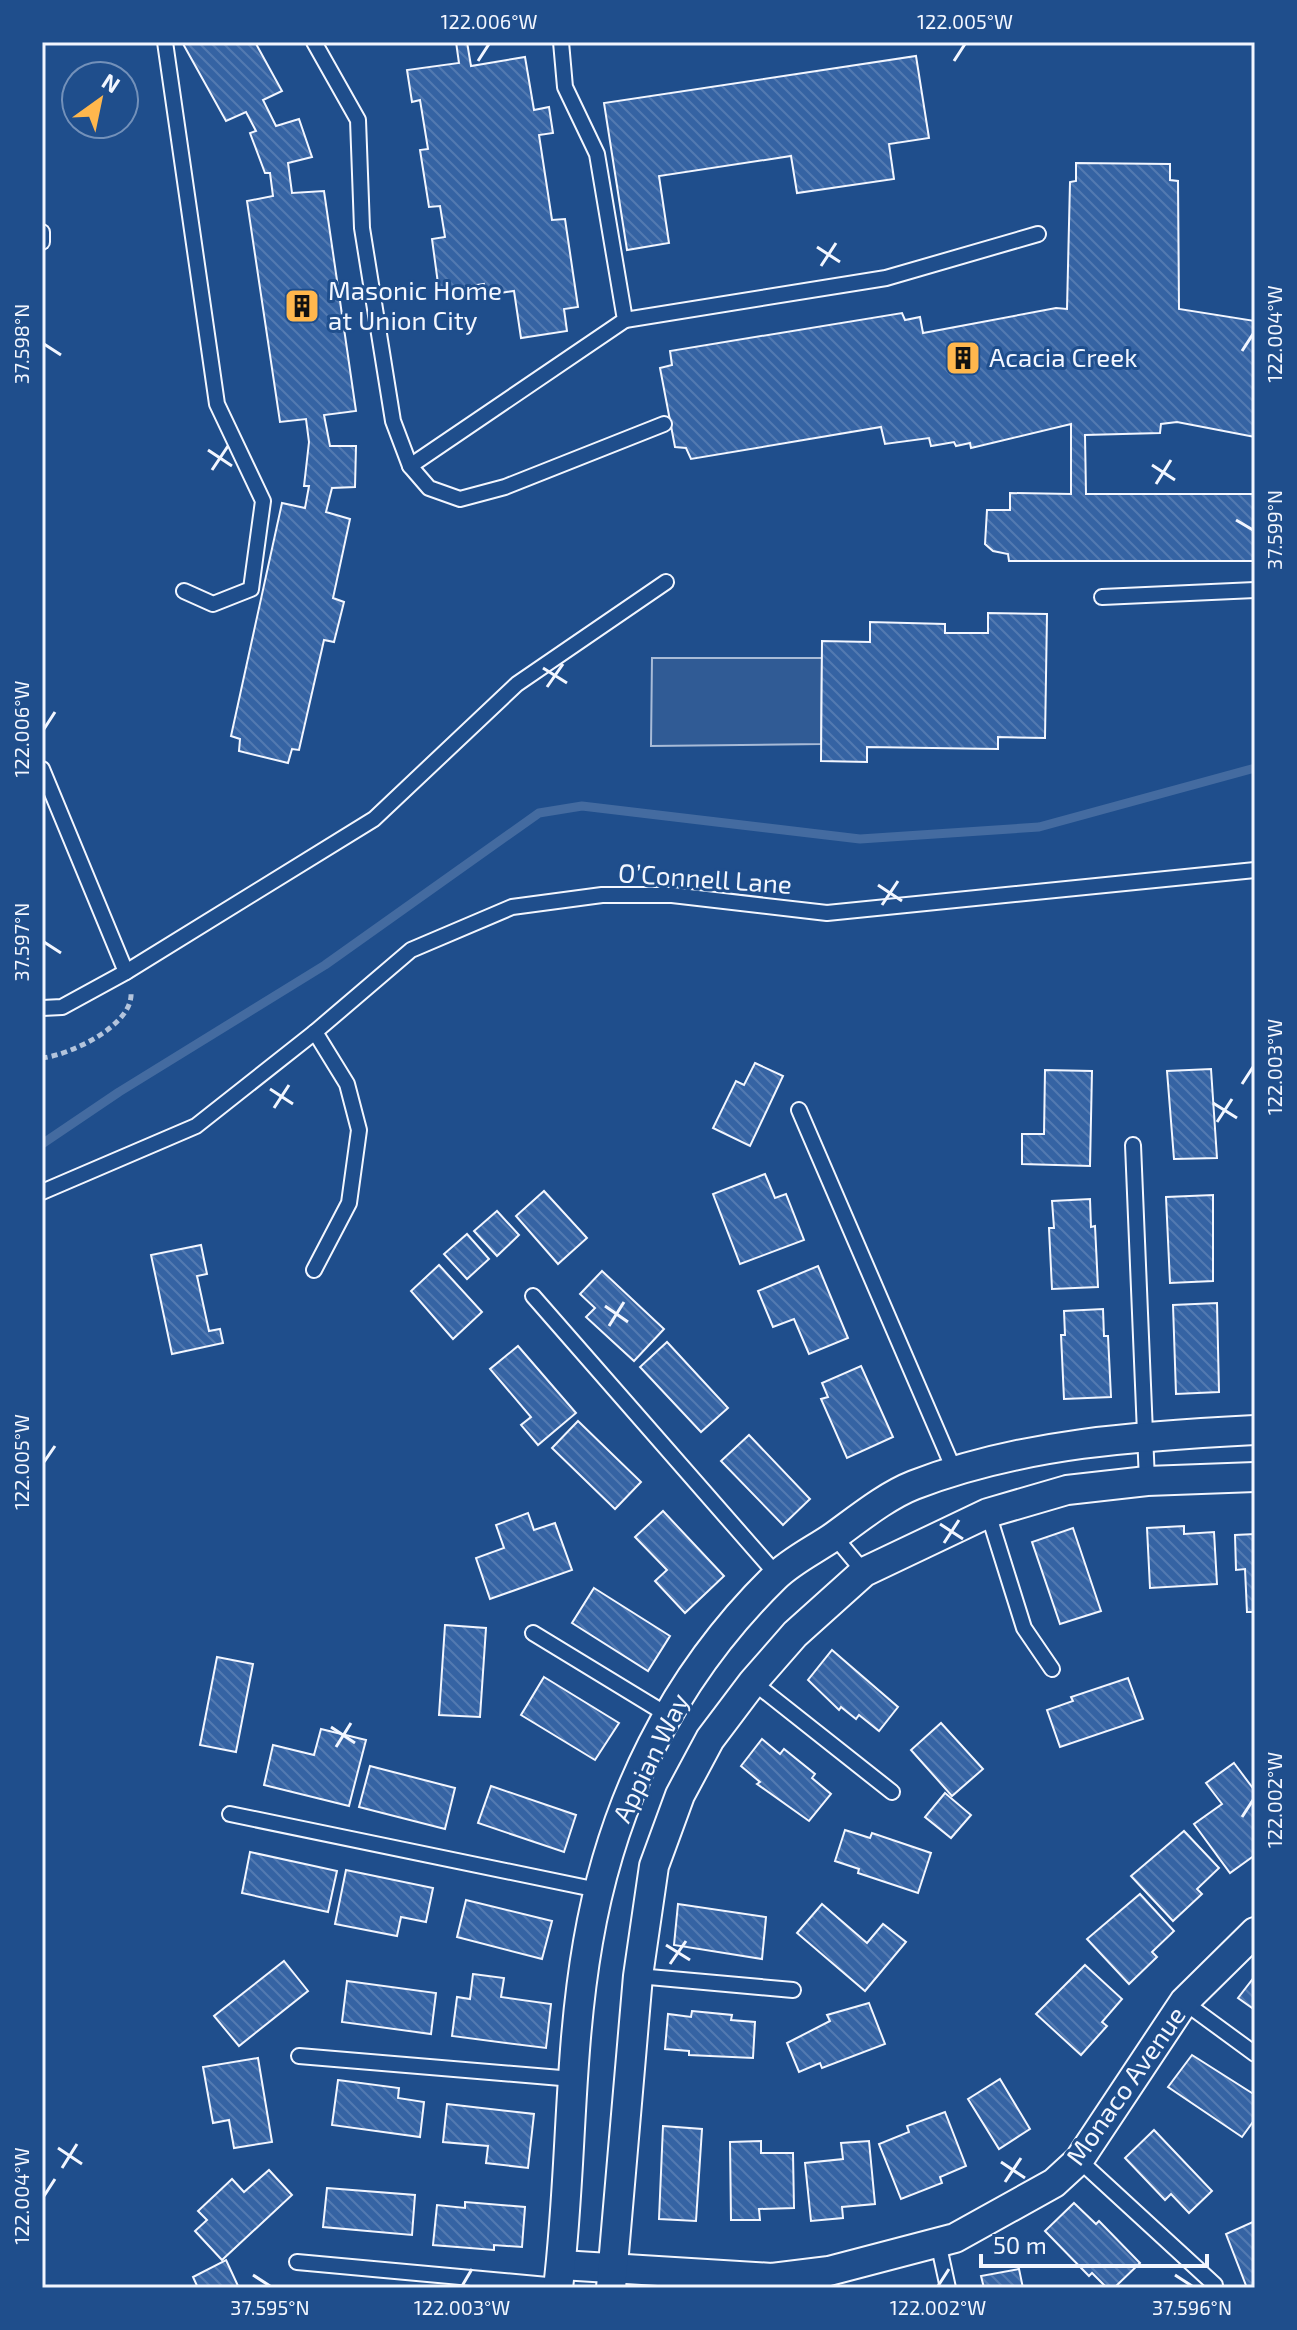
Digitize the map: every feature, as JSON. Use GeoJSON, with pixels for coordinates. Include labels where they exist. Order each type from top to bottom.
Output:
{"type":"FeatureCollection","features":[{"type":"Feature","properties":{"kind":"street","name":"Appian Way"},"geometry":{"type":"LineString","coordinates":[[559,2279],[573,2079],[587,1946],[598,1890],[624,1803],[666,1714],[710,1648],[777,1575],[911,1486],[1023,1452],[1145,1436],[1255,1430]]}},
{"type":"Feature","properties":{"kind":"street","name":"Appian Way"},"geometry":{"type":"LineString","coordinates":[[612,2279],[638,1976],[654,1866],[680,1795],[710,1739],[753,1682],[795,1634],[864,1572],[988,1513],[1067,1490],[1147,1481],[1255,1477]]}},
{"type":"Feature","properties":{"kind":"street","name":"Monaco Avenue"},"geometry":{"type":"LineString","coordinates":[[559,2279],[738,2283],[829,2271],[938,2242],[996,2218],[1054,2183],[1079,2160],[1184,2002],[1255,1932]]}},
{"type":"Feature","properties":{"kind":"lane"},"geometry":{"type":"LineString","coordinates":[[165,42],[217,404],[263,501],[251,589],[213,604],[184,591]]}},
{"type":"Feature","properties":{"kind":"lane"},"geometry":{"type":"LineString","coordinates":[[314,42],[358,120],[362,228],[393,421],[410,466],[429,488],[460,499],[505,487],[664,424]]}},
{"type":"Feature","properties":{"kind":"lane"},"geometry":{"type":"LineString","coordinates":[[561,42],[565,87],[597,154],[625,320]]}},
{"type":"Feature","properties":{"kind":"lane"},"geometry":{"type":"LineString","coordinates":[[42,232],[42,242]]}},
{"type":"Feature","properties":{"kind":"lane"},"geometry":{"type":"LineString","coordinates":[[410,466],[625,320],[886,278],[1038,234]]}},
{"type":"Feature","properties":{"kind":"lane"},"geometry":{"type":"LineString","coordinates":[[42,1008],[62,1007],[126,972],[374,819],[517,684],[666,582]]}},
{"type":"Feature","properties":{"kind":"lane"},"geometry":{"type":"LineString","coordinates":[[1102,597],[1255,590]]}},
{"type":"Feature","properties":{"kind":"lane"},"geometry":{"type":"LineString","coordinates":[[42,769],[126,972]]}},
{"type":"Feature","properties":{"kind":"lane","name":"O’Connell Lane"},"geometry":{"type":"LineString","coordinates":[[42,1192],[196,1126],[315,1032],[411,950],[512,907],[602,895],[672,895],[827,913],[1255,870]]}},
{"type":"Feature","properties":{"kind":"lane"},"geometry":{"type":"LineString","coordinates":[[314,1270],[349,1203],[359,1130],[347,1084],[315,1032]]}},
{"type":"Feature","properties":{"kind":"lane"},"geometry":{"type":"LineString","coordinates":[[799,1110],[955,1472]]}},
{"type":"Feature","properties":{"kind":"lane"},"geometry":{"type":"LineString","coordinates":[[1133,1145],[1147,1481]]}},
{"type":"Feature","properties":{"kind":"lane"},"geometry":{"type":"LineString","coordinates":[[533,1296],[777,1575]]}},
{"type":"Feature","properties":{"kind":"lane"},"geometry":{"type":"LineString","coordinates":[[988,1513],[1024,1628],[1052,1669]]}},
{"type":"Feature","properties":{"kind":"lane"},"geometry":{"type":"LineString","coordinates":[[834,1536],[864,1572]]}},
{"type":"Feature","properties":{"kind":"lane"},"geometry":{"type":"LineString","coordinates":[[533,1633],[666,1714]]}},
{"type":"Feature","properties":{"kind":"lane"},"geometry":{"type":"LineString","coordinates":[[753,1682],[892,1792]]}},
{"type":"Feature","properties":{"kind":"lane"},"geometry":{"type":"LineString","coordinates":[[230,1814],[598,1890]]}},
{"type":"Feature","properties":{"kind":"lane"},"geometry":{"type":"LineString","coordinates":[[638,1976],[793,1990]]}},
{"type":"Feature","properties":{"kind":"lane"},"geometry":{"type":"LineString","coordinates":[[1184,2002],[1255,2054]]}},
{"type":"Feature","properties":{"kind":"lane"},"geometry":{"type":"LineString","coordinates":[[299,2056],[573,2079]]}},
{"type":"Feature","properties":{"kind":"lane"},"geometry":{"type":"LineString","coordinates":[[1079,2160],[1215,2285]]}},
{"type":"Feature","properties":{"kind":"lane"},"geometry":{"type":"LineString","coordinates":[[938,2242],[948,2288]]}},
{"type":"Feature","properties":{"kind":"lane"},"geometry":{"type":"LineString","coordinates":[[297,2262],[559,2279]]}},
{"type":"Feature","properties":{"kind":"path"},"geometry":{"type":"LineString","coordinates":[[42,1058],[89,1044],[124,1013],[132,997],[126,972]]}},
{"type":"Feature","properties":{"kind":"shaded area"},"geometry":{"type":"Polygon","coordinates":[[[652,658],[822,658],[821,744],[651,746],[652,658]]]}},
{"type":"Feature","properties":{"kind":"building","name":"Masonic Home at Union City"},"geometry":{"type":"Polygon","coordinates":[[[182,42],[255,42],[282,91],[263,100],[276,126],[299,119],[312,157],[288,163],[292,193],[324,191],[356,411],[324,415],[330,446],[356,446],[355,487],[332,488],[326,512],[350,519],[333,598],[344,602],[334,642],[324,640],[299,750],[292,749],[288,763],[239,751],[240,739],[231,736],[282,503],[305,508],[309,486],[304,486],[309,442],[306,419],[280,422],[247,201],[273,196],[270,173],[265,173],[250,133],[256,131],[246,112],[226,121],[182,42]]]}},
{"type":"Feature","properties":{"kind":"building"},"geometry":{"type":"Polygon","coordinates":[[[456,42],[467,42],[471,66],[525,57],[534,110],[549,107],[553,133],[539,135],[552,220],[565,219],[578,307],[564,309],[567,331],[521,338],[514,291],[486,295],[484,284],[439,291],[432,239],[445,237],[440,206],[429,207],[420,150],[428,149],[420,100],[412,102],[407,70],[459,63],[456,42]]]}},
{"type":"Feature","properties":{"kind":"building"},"geometry":{"type":"Polygon","coordinates":[[[916,56],[929,138],[889,144],[894,179],[797,193],[791,156],[659,176],[669,243],[627,250],[604,103],[916,56]]]}},
{"type":"Feature","properties":{"kind":"building","name":"Acacia Creek"},"geometry":{"type":"Polygon","coordinates":[[[1076,163],[1170,164],[1170,180],[1178,181],[1179,309],[1255,321],[1255,437],[1177,422],[1161,424],[1160,433],[1085,435],[1086,494],[1255,494],[1255,561],[1009,561],[1008,554],[993,551],[985,544],[987,510],[1010,510],[1010,493],[1071,494],[1071,424],[971,448],[970,443],[956,446],[954,442],[931,446],[929,438],[885,444],[881,427],[691,459],[686,448],[675,447],[660,368],[672,365],[670,351],[902,313],[905,320],[920,317],[923,333],[1056,308],[1067,309],[1070,182],[1076,181],[1076,163]]]}},
{"type":"Feature","properties":{"kind":"building"},"geometry":{"type":"Polygon","coordinates":[[[988,613],[1047,614],[1045,738],[998,737],[998,749],[867,747],[867,762],[821,761],[822,641],[870,642],[870,622],[945,624],[945,633],[988,633],[988,613]]]}},
{"type":"Feature","properties":{"kind":"building"},"geometry":{"type":"Polygon","coordinates":[[[755,1063],[783,1076],[750,1146],[713,1128],[736,1081],[744,1085],[755,1063]]]}},
{"type":"Feature","properties":{"kind":"building"},"geometry":{"type":"Polygon","coordinates":[[[1211,1069],[1217,1158],[1174,1159],[1167,1071],[1211,1069]]]}},
{"type":"Feature","properties":{"kind":"building"},"geometry":{"type":"Polygon","coordinates":[[[1045,1070],[1092,1071],[1090,1166],[1022,1164],[1022,1134],[1044,1134],[1045,1070]]]}},
{"type":"Feature","properties":{"kind":"building"},"geometry":{"type":"Polygon","coordinates":[[[765,1174],[775,1198],[786,1194],[804,1240],[740,1264],[713,1194],[765,1174]]]}},
{"type":"Feature","properties":{"kind":"building"},"geometry":{"type":"Polygon","coordinates":[[[544,1191],[587,1238],[558,1264],[516,1216],[544,1191]]]}},
{"type":"Feature","properties":{"kind":"building"},"geometry":{"type":"Polygon","coordinates":[[[1213,1195],[1213,1281],[1170,1283],[1166,1197],[1213,1195]]]}},
{"type":"Feature","properties":{"kind":"building"},"geometry":{"type":"Polygon","coordinates":[[[1090,1199],[1091,1227],[1095,1226],[1098,1287],[1052,1289],[1049,1228],[1054,1228],[1052,1201],[1090,1199]]]}},
{"type":"Feature","properties":{"kind":"building"},"geometry":{"type":"Polygon","coordinates":[[[497,1211],[519,1235],[497,1256],[474,1231],[497,1211]]]}},
{"type":"Feature","properties":{"kind":"building"},"geometry":{"type":"Polygon","coordinates":[[[467,1234],[489,1259],[467,1279],[444,1254],[467,1234]]]}},
{"type":"Feature","properties":{"kind":"building"},"geometry":{"type":"Polygon","coordinates":[[[201,1245],[207,1274],[197,1276],[209,1331],[220,1329],[223,1343],[172,1354],[151,1255],[201,1245]]]}},
{"type":"Feature","properties":{"kind":"building"},"geometry":{"type":"Polygon","coordinates":[[[439,1265],[482,1312],[453,1339],[411,1291],[439,1265]]]}},
{"type":"Feature","properties":{"kind":"building"},"geometry":{"type":"Polygon","coordinates":[[[818,1266],[848,1338],[809,1354],[794,1319],[773,1327],[758,1291],[818,1266]]]}},
{"type":"Feature","properties":{"kind":"building"},"geometry":{"type":"Polygon","coordinates":[[[602,1271],[664,1329],[634,1361],[586,1317],[595,1308],[580,1294],[602,1271]]]}},
{"type":"Feature","properties":{"kind":"building"},"geometry":{"type":"Polygon","coordinates":[[[1217,1303],[1219,1392],[1176,1394],[1173,1305],[1217,1303]]]}},
{"type":"Feature","properties":{"kind":"building"},"geometry":{"type":"Polygon","coordinates":[[[1103,1309],[1104,1336],[1108,1336],[1111,1397],[1064,1399],[1061,1335],[1065,1335],[1064,1311],[1103,1309]]]}},
{"type":"Feature","properties":{"kind":"building"},"geometry":{"type":"Polygon","coordinates":[[[667,1342],[728,1408],[701,1432],[640,1367],[667,1342]]]}},
{"type":"Feature","properties":{"kind":"building"},"geometry":{"type":"Polygon","coordinates":[[[518,1346],[576,1413],[538,1445],[521,1425],[531,1417],[490,1369],[518,1346]]]}},
{"type":"Feature","properties":{"kind":"building"},"geometry":{"type":"Polygon","coordinates":[[[861,1366],[893,1437],[847,1458],[821,1399],[828,1397],[822,1383],[861,1366]]]}},
{"type":"Feature","properties":{"kind":"building"},"geometry":{"type":"Polygon","coordinates":[[[578,1421],[641,1482],[615,1509],[552,1448],[578,1421]]]}},
{"type":"Feature","properties":{"kind":"building"},"geometry":{"type":"Polygon","coordinates":[[[749,1435],[810,1499],[783,1525],[721,1461],[749,1435]]]}},
{"type":"Feature","properties":{"kind":"building"},"geometry":{"type":"Polygon","coordinates":[[[663,1511],[724,1576],[685,1613],[655,1581],[667,1570],[635,1537],[663,1511]]]}},
{"type":"Feature","properties":{"kind":"building"},"geometry":{"type":"Polygon","coordinates":[[[528,1513],[534,1530],[555,1523],[572,1570],[490,1599],[476,1558],[504,1548],[496,1525],[528,1513]]]}},
{"type":"Feature","properties":{"kind":"building"},"geometry":{"type":"Polygon","coordinates":[[[1184,1526],[1184,1534],[1214,1532],[1217,1584],[1150,1588],[1147,1528],[1184,1526]]]}},
{"type":"Feature","properties":{"kind":"building"},"geometry":{"type":"Polygon","coordinates":[[[1073,1528],[1101,1611],[1060,1624],[1032,1542],[1073,1528]]]}},
{"type":"Feature","properties":{"kind":"building"},"geometry":{"type":"Polygon","coordinates":[[[1255,1534],[1255,1612],[1247,1612],[1245,1569],[1236,1570],[1235,1535],[1255,1534]]]}},
{"type":"Feature","properties":{"kind":"building"},"geometry":{"type":"Polygon","coordinates":[[[594,1588],[670,1636],[648,1671],[572,1623],[594,1588]]]}},
{"type":"Feature","properties":{"kind":"building"},"geometry":{"type":"Polygon","coordinates":[[[445,1625],[486,1628],[480,1717],[439,1715],[445,1625]]]}},
{"type":"Feature","properties":{"kind":"building"},"geometry":{"type":"Polygon","coordinates":[[[832,1650],[898,1707],[879,1731],[859,1715],[856,1719],[841,1707],[839,1710],[808,1680],[832,1650]]]}},
{"type":"Feature","properties":{"kind":"building"},"geometry":{"type":"Polygon","coordinates":[[[217,1657],[253,1664],[236,1752],[200,1745],[217,1657]]]}},
{"type":"Feature","properties":{"kind":"building"},"geometry":{"type":"Polygon","coordinates":[[[544,1677],[619,1723],[595,1760],[521,1715],[544,1677]]]}},
{"type":"Feature","properties":{"kind":"building"},"geometry":{"type":"Polygon","coordinates":[[[1128,1678],[1143,1719],[1060,1747],[1047,1710],[1073,1701],[1071,1697],[1128,1678]]]}},
{"type":"Feature","properties":{"kind":"building"},"geometry":{"type":"Polygon","coordinates":[[[941,1723],[983,1769],[952,1796],[911,1750],[941,1723]]]}},
{"type":"Feature","properties":{"kind":"building"},"geometry":{"type":"Polygon","coordinates":[[[321,1729],[366,1740],[349,1806],[264,1785],[273,1745],[314,1755],[321,1729]]]}},
{"type":"Feature","properties":{"kind":"building"},"geometry":{"type":"Polygon","coordinates":[[[762,1739],[780,1754],[784,1749],[815,1774],[812,1778],[831,1794],[809,1821],[757,1784],[760,1782],[741,1766],[762,1739]]]}},
{"type":"Feature","properties":{"kind":"building"},"geometry":{"type":"Polygon","coordinates":[[[1234,1763],[1255,1791],[1255,1855],[1230,1873],[1194,1824],[1222,1804],[1206,1783],[1234,1763]]]}},
{"type":"Feature","properties":{"kind":"building"},"geometry":{"type":"Polygon","coordinates":[[[370,1766],[455,1788],[445,1829],[359,1807],[370,1766]]]}},
{"type":"Feature","properties":{"kind":"building"},"geometry":{"type":"Polygon","coordinates":[[[491,1786],[576,1815],[564,1852],[478,1823],[491,1786]]]}},
{"type":"Feature","properties":{"kind":"building"},"geometry":{"type":"Polygon","coordinates":[[[945,1793],[971,1815],[951,1838],[925,1817],[945,1793]]]}},
{"type":"Feature","properties":{"kind":"building"},"geometry":{"type":"Polygon","coordinates":[[[845,1830],[870,1838],[872,1833],[931,1853],[918,1893],[858,1873],[859,1869],[835,1861],[845,1830]]]}},
{"type":"Feature","properties":{"kind":"building"},"geometry":{"type":"Polygon","coordinates":[[[1184,1831],[1219,1868],[1197,1889],[1202,1894],[1173,1921],[1131,1876],[1184,1831]]]}},
{"type":"Feature","properties":{"kind":"building"},"geometry":{"type":"Polygon","coordinates":[[[250,1852],[337,1871],[328,1912],[242,1893],[250,1852]]]}},
{"type":"Feature","properties":{"kind":"building"},"geometry":{"type":"Polygon","coordinates":[[[346,1870],[433,1888],[426,1922],[401,1917],[397,1936],[335,1924],[346,1870]]]}},
{"type":"Feature","properties":{"kind":"building"},"geometry":{"type":"Polygon","coordinates":[[[1140,1894],[1174,1931],[1152,1952],[1157,1957],[1129,1984],[1087,1939],[1140,1894]]]}},
{"type":"Feature","properties":{"kind":"building"},"geometry":{"type":"Polygon","coordinates":[[[466,1900],[552,1921],[542,1959],[457,1937],[466,1900]]]}},
{"type":"Feature","properties":{"kind":"building"},"geometry":{"type":"Polygon","coordinates":[[[678,1904],[766,1917],[762,1959],[674,1945],[678,1904]]]}},
{"type":"Feature","properties":{"kind":"building"},"geometry":{"type":"Polygon","coordinates":[[[822,1904],[867,1943],[883,1924],[906,1942],[865,1991],[797,1933],[822,1904]]]}},
{"type":"Feature","properties":{"kind":"building"},"geometry":{"type":"Polygon","coordinates":[[[284,1961],[308,1991],[239,2046],[214,2016],[284,1961]]]}},
{"type":"Feature","properties":{"kind":"building"},"geometry":{"type":"Polygon","coordinates":[[[1085,1965],[1122,1999],[1102,2022],[1107,2026],[1081,2055],[1036,2014],[1085,1965]]]}},
{"type":"Feature","properties":{"kind":"building"},"geometry":{"type":"Polygon","coordinates":[[[473,1974],[504,1978],[501,1997],[551,2004],[546,2048],[452,2036],[457,1997],[470,1999],[473,1974]]]}},
{"type":"Feature","properties":{"kind":"building"},"geometry":{"type":"Polygon","coordinates":[[[1255,1976],[1255,2010],[1238,1998],[1255,1976]]]}},
{"type":"Feature","properties":{"kind":"building"},"geometry":{"type":"Polygon","coordinates":[[[347,1981],[436,1993],[431,2034],[342,2022],[347,1981]]]}},
{"type":"Feature","properties":{"kind":"building"},"geometry":{"type":"Polygon","coordinates":[[[869,2003],[885,2044],[822,2068],[820,2063],[799,2072],[787,2043],[830,2021],[827,2015],[869,2003]]]}},
{"type":"Feature","properties":{"kind":"building"},"geometry":{"type":"Polygon","coordinates":[[[692,2011],[732,2015],[731,2020],[755,2022],[753,2058],[689,2055],[689,2051],[665,2049],[668,2014],[691,2017],[692,2011]]]}},
{"type":"Feature","properties":{"kind":"building"},"geometry":{"type":"Polygon","coordinates":[[[1192,2055],[1255,2095],[1255,2119],[1242,2137],[1168,2087],[1192,2055]]]}},
{"type":"Feature","properties":{"kind":"building"},"geometry":{"type":"Polygon","coordinates":[[[258,2058],[272,2142],[234,2148],[229,2120],[213,2123],[203,2067],[258,2058]]]}},
{"type":"Feature","properties":{"kind":"building"},"geometry":{"type":"Polygon","coordinates":[[[1000,2079],[1030,2129],[999,2149],[968,2099],[1000,2079]]]}},
{"type":"Feature","properties":{"kind":"building"},"geometry":{"type":"Polygon","coordinates":[[[338,2080],[399,2088],[398,2098],[424,2102],[420,2137],[332,2125],[338,2080]]]}},
{"type":"Feature","properties":{"kind":"building"},"geometry":{"type":"Polygon","coordinates":[[[447,2104],[534,2114],[528,2168],[486,2163],[488,2146],[443,2142],[447,2104]]]}},
{"type":"Feature","properties":{"kind":"building"},"geometry":{"type":"Polygon","coordinates":[[[945,2112],[966,2166],[940,2177],[942,2183],[901,2199],[879,2144],[909,2132],[907,2126],[945,2112]]]}},
{"type":"Feature","properties":{"kind":"building"},"geometry":{"type":"Polygon","coordinates":[[[663,2126],[702,2129],[696,2221],[659,2219],[663,2126]]]}},
{"type":"Feature","properties":{"kind":"building"},"geometry":{"type":"Polygon","coordinates":[[[1154,2130],[1212,2191],[1189,2213],[1171,2194],[1165,2200],[1125,2158],[1154,2130]]]}},
{"type":"Feature","properties":{"kind":"building"},"geometry":{"type":"Polygon","coordinates":[[[761,2141],[761,2153],[793,2153],[794,2208],[759,2209],[760,2220],[731,2220],[730,2142],[761,2141]]]}},
{"type":"Feature","properties":{"kind":"building"},"geometry":{"type":"Polygon","coordinates":[[[869,2141],[875,2204],[842,2207],[843,2218],[811,2221],[805,2163],[843,2159],[841,2143],[869,2141]]]}},
{"type":"Feature","properties":{"kind":"building"},"geometry":{"type":"Polygon","coordinates":[[[269,2170],[292,2195],[222,2260],[195,2231],[207,2220],[198,2211],[232,2179],[244,2192],[269,2170]]]}},
{"type":"Feature","properties":{"kind":"building"},"geometry":{"type":"Polygon","coordinates":[[[327,2188],[415,2195],[412,2235],[323,2227],[327,2188]]]}},
{"type":"Feature","properties":{"kind":"building"},"geometry":{"type":"Polygon","coordinates":[[[465,2202],[525,2207],[522,2247],[494,2245],[494,2250],[433,2245],[437,2205],[465,2208],[465,2202]]]}},
{"type":"Feature","properties":{"kind":"building"},"geometry":{"type":"Polygon","coordinates":[[[1074,2203],[1096,2224],[1099,2221],[1140,2263],[1114,2288],[1107,2288],[1092,2273],[1089,2276],[1045,2231],[1074,2203]]]}},
{"type":"Feature","properties":{"kind":"building"},"geometry":{"type":"Polygon","coordinates":[[[1255,2221],[1255,2288],[1247,2288],[1226,2234],[1255,2221]]]}},
{"type":"Feature","properties":{"kind":"building"},"geometry":{"type":"Polygon","coordinates":[[[226,2260],[239,2288],[198,2288],[193,2277],[226,2260]]]}},
{"type":"Feature","properties":{"kind":"building"},"geometry":{"type":"Polygon","coordinates":[[[1019,2269],[1023,2288],[984,2288],[981,2276],[1019,2269]]]}},
{"type":"Feature","properties":{"kind":"waterway"},"geometry":{"type":"LineString","coordinates":[[42,1144],[119,1092],[325,965],[539,813],[582,806],[860,839],[1039,827],[1255,768]]}},
{"type":"Feature","properties":{"kind":"place","name":"Masonic Home at Union City"},"geometry":{"type":"Point","coordinates":[302,306]}},
{"type":"Feature","properties":{"kind":"place","name":"Acacia Creek"},"geometry":{"type":"Point","coordinates":[963,358]}}]}
